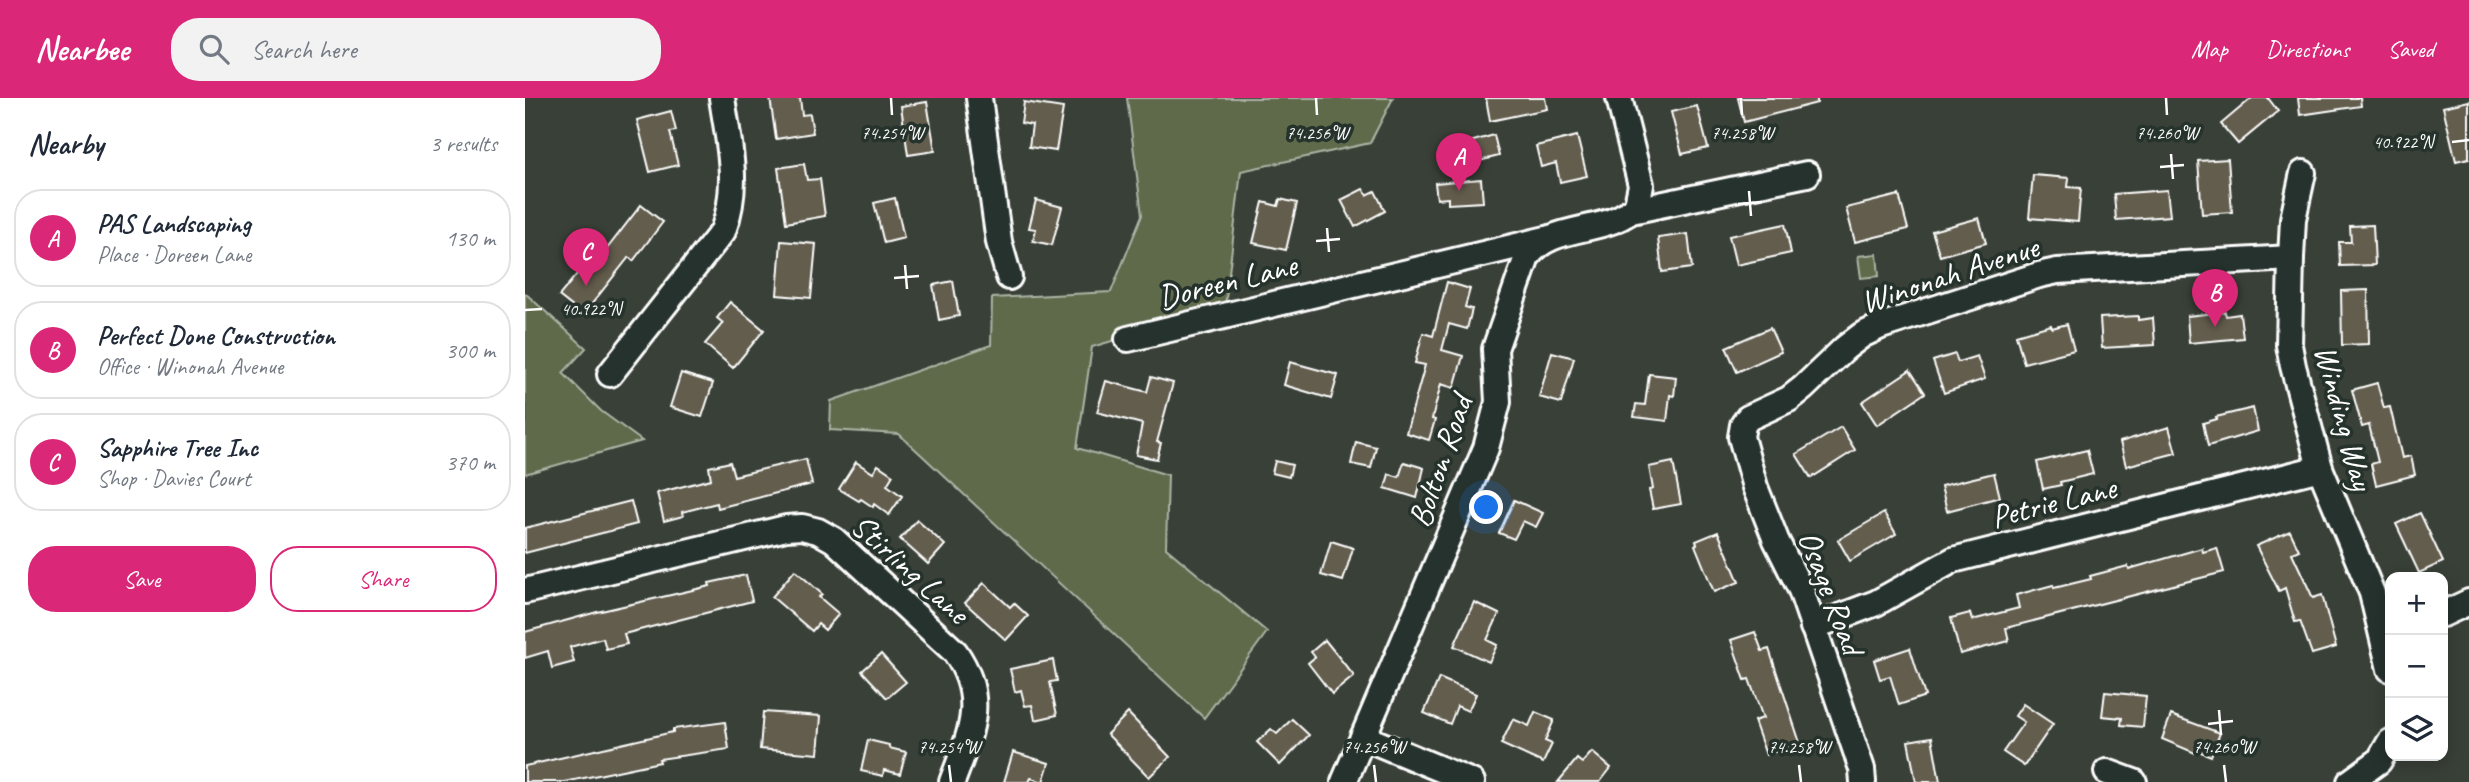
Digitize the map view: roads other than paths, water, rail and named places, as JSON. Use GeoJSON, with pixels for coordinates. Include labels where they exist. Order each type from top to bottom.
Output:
{"type":"FeatureCollection","features":[{"type":"Feature","properties":{"kind":"street"},"geometry":{"type":"LineString","coordinates":[[610,374],[723,231],[731,202],[733,172],[722,98]]}},
{"type":"Feature","properties":{"kind":"street"},"geometry":{"type":"LineString","coordinates":[[979,98],[999,242],[1009,276]]}},
{"type":"Feature","properties":{"kind":"street"},"geometry":{"type":"LineString","coordinates":[[1547,239],[1622,216],[1637,205],[1641,185],[1619,98]]}},
{"type":"Feature","properties":{"kind":"street","name":"Winding Way"},"geometry":{"type":"LineString","coordinates":[[2303,173],[2293,219],[2289,345],[2320,468],[2385,625]]}},
{"type":"Feature","properties":{"kind":"street"},"geometry":{"type":"LineString","coordinates":[[1631,211],[1807,174]]}},
{"type":"Feature","properties":{"kind":"street","name":"Doreen Lane"},"geometry":{"type":"LineString","coordinates":[[1128,339],[1547,239]]}},
{"type":"Feature","properties":{"kind":"street","name":"Bolton Road"},"geometry":{"type":"LineString","coordinates":[[1343,782],[1486,448],[1498,402],[1495,349],[1527,257],[1534,247],[1547,239]]}},
{"type":"Feature","properties":{"kind":"street","name":"Winonah Avenue"},"geometry":{"type":"LineString","coordinates":[[1743,425],[1748,418],[1789,399],[1862,335],[1881,326],[2039,275],[2070,270],[2291,258]]}},
{"type":"Feature","properties":{"kind":"street","name":"Osage Road"},"geometry":{"type":"LineString","coordinates":[[1743,425],[1741,437],[1755,487],[1776,540],[1801,590],[1863,782]]}},
{"type":"Feature","properties":{"kind":"street","name":"Petrie Lane"},"geometry":{"type":"LineString","coordinates":[[1813,627],[1868,607],[1953,560],[2320,468]]}},
{"type":"Feature","properties":{"kind":"street","name":"Stirling Lane"},"geometry":{"type":"LineString","coordinates":[[525,591],[786,528],[802,527],[818,531],[843,547],[955,652],[965,666],[973,690],[974,717],[952,782]]}},
{"type":"Feature","properties":{"kind":"street"},"geometry":{"type":"LineString","coordinates":[[2448,612],[2469,603]]}},
{"type":"Feature","properties":{"kind":"street"},"geometry":{"type":"LineString","coordinates":[[1363,737],[1472,782]]}},
{"type":"Feature","properties":{"kind":"street"},"geometry":{"type":"LineString","coordinates":[[2350,782],[2379,761],[2385,751]]}},
{"type":"Feature","properties":{"kind":"street"},"geometry":{"type":"LineString","coordinates":[[2107,772],[2134,782]]}},
{"type":"Feature","properties":{"kind":"place","name":"PAS Landscaping"},"geometry":{"type":"Point","coordinates":[1459,191]}},
{"type":"Feature","properties":{"kind":"place","name":"Sapphire Tree Inc"},"geometry":{"type":"Point","coordinates":[586,286]}},
{"type":"Feature","properties":{"kind":"place","name":"Perfect Done Construction"},"geometry":{"type":"Point","coordinates":[2215,327]}}]}
